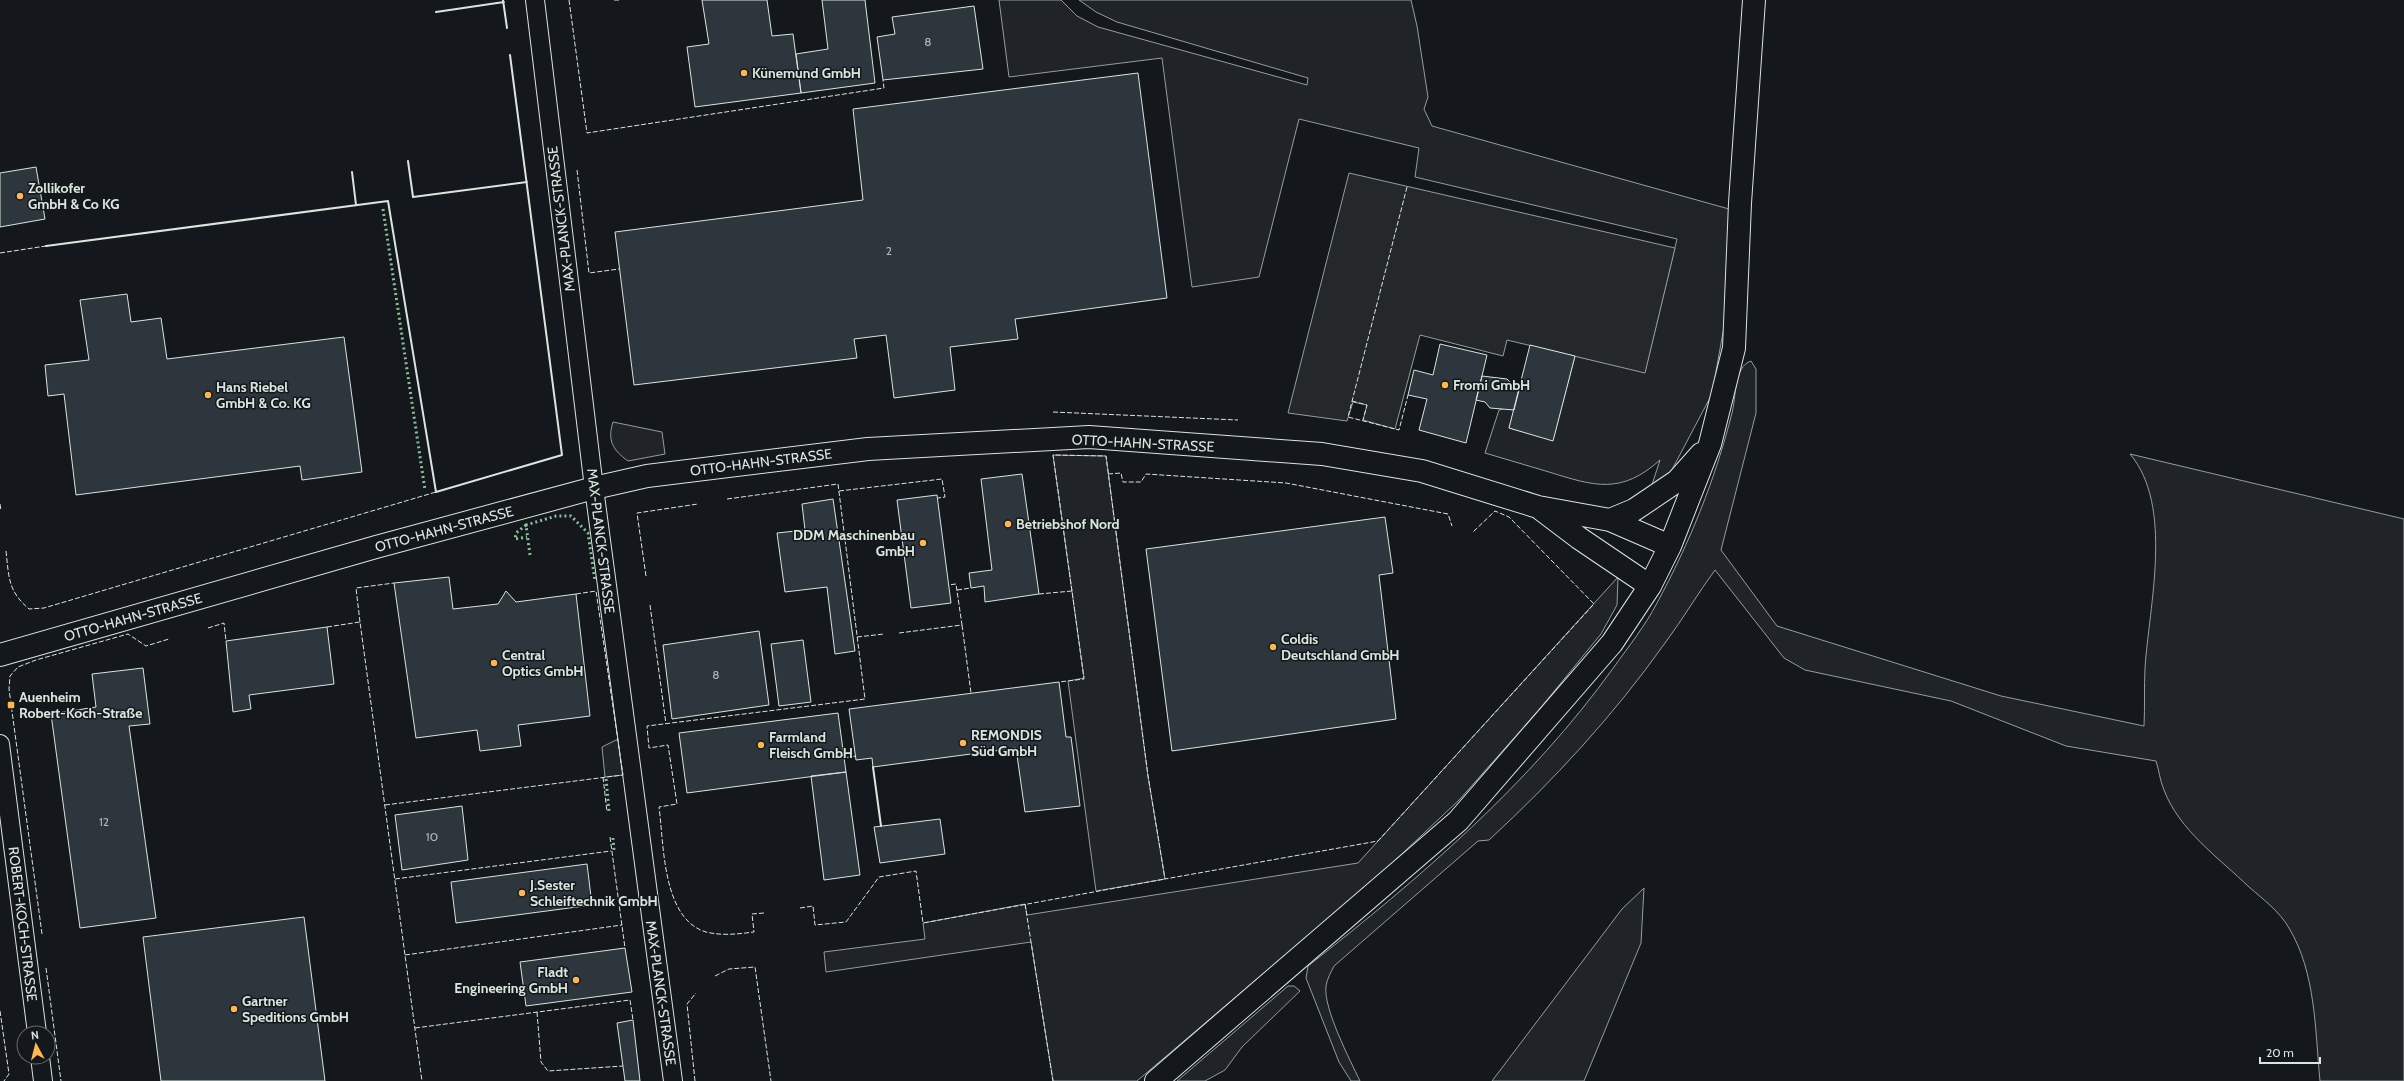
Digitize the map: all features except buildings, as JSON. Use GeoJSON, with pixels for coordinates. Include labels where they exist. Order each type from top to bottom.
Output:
{"type":"FeatureCollection","features":[{"type":"Feature","properties":{"kind":"street","name":"MAX-PLANCK-STRASSE"},"geometry":{"type":"LineString","coordinates":[[535,0],[594,488],[673,1081]]}},
{"type":"Feature","properties":{"kind":"street"},"geometry":{"type":"LineString","coordinates":[[1156,1081],[1458,821],[1612,643],[1650,586],[1670,546],[1710,444],[1734,348],[1740,203],[1754,0]]}},
{"type":"Feature","properties":{"kind":"street","name":"OTTO-HAHN-STRASSE"},"geometry":{"type":"LineString","coordinates":[[0,656],[376,547],[594,488],[647,476],[868,448],[1089,437],[1322,454],[1422,471],[1538,507]]}},
{"type":"Feature","properties":{"kind":"street"},"geometry":{"type":"LineString","coordinates":[[1610,520],[1634,510],[1677,481],[1710,444]]}},
{"type":"Feature","properties":{"kind":"street"},"geometry":{"type":"LineString","coordinates":[[1538,507],[1610,520],[1670,546]]}},
{"type":"Feature","properties":{"kind":"street"},"geometry":{"type":"LineString","coordinates":[[1538,507],[1579,538],[1650,586]]}},
{"type":"Feature","properties":{"kind":"street","name":"ROBERT-KOCH-STRASSE"},"geometry":{"type":"LineString","coordinates":[[0,744],[35,1025]]}},
{"type":"Feature","properties":{"kind":"street"},"geometry":{"type":"LineString","coordinates":[[41,1065],[43,1081]]}},
{"type":"Feature","properties":{"kind":"shaded area"},"geometry":{"type":"Polygon","coordinates":[[[999,0],[1061,0],[1077,16],[1098,27],[1307,85],[1308,78],[1117,22],[1096,12],[1079,0],[1411,0],[1417,26],[1428,97],[1424,109],[1432,126],[1729,209],[1728,304],[1712,394],[1666,481],[1648,497],[1660,460],[1633,479],[1620,483],[1594,484],[1565,477],[1485,453],[1499,410],[1506,408],[1514,410],[1509,428],[1553,440],[1575,356],[1645,372],[1677,239],[1415,177],[1419,148],[1299,119],[1259,277],[1192,287],[1162,58],[1009,77],[999,0]]]}},
{"type":"Feature","properties":{"kind":"shaded area"},"geometry":{"type":"Polygon","coordinates":[[[1349,173],[1675,248],[1645,373],[1507,340],[1503,356],[1420,335],[1395,429],[1363,420],[1367,405],[1353,402],[1347,421],[1288,413],[1349,173]]]}},
{"type":"Feature","properties":{"kind":"shaded area"},"geometry":{"type":"Polygon","coordinates":[[[1751,361],[1756,369],[1756,413],[1721,550],[1777,626],[2001,696],[2144,726],[2145,668],[2156,557],[2155,528],[2151,501],[2143,476],[2130,454],[2404,519],[2404,1081],[2320,1081],[2313,1002],[2305,964],[2298,945],[2289,928],[2276,911],[2201,843],[2179,818],[2161,783],[2156,761],[2066,746],[1951,701],[1805,670],[1784,658],[1715,570],[1672,634],[1625,696],[1582,746],[1537,794],[1489,840],[1478,841],[1334,966],[1326,986],[1326,996],[1338,1034],[1360,1081],[1351,1081],[1339,1062],[1306,978],[1308,966],[1432,864],[1510,790],[1581,710],[1637,636],[1669,580],[1691,534],[1718,462],[1732,413],[1741,369],[1745,364],[1751,361]]]}},
{"type":"Feature","properties":{"kind":"shaded area"},"geometry":{"type":"Polygon","coordinates":[[[613,422],[662,432],[665,454],[628,461],[618,453],[611,440],[611,429],[613,422]]]}},
{"type":"Feature","properties":{"kind":"shaded area"},"geometry":{"type":"Polygon","coordinates":[[[1053,455],[1106,456],[1148,776],[1165,879],[1096,891],[1068,681],[1084,678],[1053,455]]]}},
{"type":"Feature","properties":{"kind":"shaded area"},"geometry":{"type":"Polygon","coordinates":[[[1618,577],[1617,605],[1601,634],[1538,711],[1459,800],[1386,869],[1137,1081],[1053,1081],[1031,942],[826,972],[824,952],[925,939],[923,923],[1025,904],[1027,915],[1358,863],[1618,577]]]}},
{"type":"Feature","properties":{"kind":"shaded area"},"geometry":{"type":"Polygon","coordinates":[[[618,739],[623,775],[605,777],[602,747],[618,739]]]}},
{"type":"Feature","properties":{"kind":"shaded area"},"geometry":{"type":"Polygon","coordinates":[[[1644,888],[1641,943],[1584,1081],[1492,1081],[1622,909],[1644,888]]]}},
{"type":"Feature","properties":{"kind":"shaded area"},"geometry":{"type":"Polygon","coordinates":[[[1288,986],[1294,986],[1300,991],[1242,1047],[1225,1070],[1205,1081],[1177,1081],[1288,986]]]}},
{"type":"Feature","properties":{"kind":"hedge"},"geometry":{"type":"LineString","coordinates":[[383,209],[425,490]]}},
{"type":"Feature","properties":{"kind":"hedge"},"geometry":{"type":"LineString","coordinates":[[530,555],[526,525],[556,516],[571,516],[588,533],[595,581]]}},
{"type":"Feature","properties":{"kind":"hedge"},"geometry":{"type":"LineString","coordinates":[[526,525],[516,533],[515,539],[527,537]]}},
{"type":"Feature","properties":{"kind":"hedge"},"geometry":{"type":"LineString","coordinates":[[606,779],[609,811]]}},
{"type":"Feature","properties":{"kind":"hedge"},"geometry":{"type":"LineString","coordinates":[[613,838],[614,850]]}},
{"type":"Feature","properties":{"kind":"fence"},"geometry":{"type":"LineString","coordinates":[[569,0],[587,133],[884,88],[883,80]]}},
{"type":"Feature","properties":{"kind":"fence"},"geometry":{"type":"LineString","coordinates":[[614,0],[620,0]]}},
{"type":"Feature","properties":{"kind":"fence"},"geometry":{"type":"LineString","coordinates":[[577,170],[589,273],[619,269]]}},
{"type":"Feature","properties":{"kind":"fence"},"geometry":{"type":"LineString","coordinates":[[1407,187],[1348,417],[1399,430],[1408,395]]}},
{"type":"Feature","properties":{"kind":"fence"},"geometry":{"type":"LineString","coordinates":[[0,253],[46,246]]}},
{"type":"Feature","properties":{"kind":"fence"},"geometry":{"type":"LineString","coordinates":[[1352,401],[1367,405],[1363,420]]}},
{"type":"Feature","properties":{"kind":"fence"},"geometry":{"type":"LineString","coordinates":[[1053,412],[1238,420]]}},
{"type":"Feature","properties":{"kind":"fence"},"geometry":{"type":"LineString","coordinates":[[1072,591],[1053,455],[1106,456],[1148,776],[1165,879],[1378,841],[1594,604],[1509,517],[1495,511],[1473,532]]}},
{"type":"Feature","properties":{"kind":"fence"},"geometry":{"type":"LineString","coordinates":[[1108,474],[1121,473],[1123,482],[1141,482],[1146,474],[1286,483],[1448,514],[1452,526]]}},
{"type":"Feature","properties":{"kind":"fence"},"geometry":{"type":"LineString","coordinates":[[839,491],[942,479],[945,497],[938,498]]}},
{"type":"Feature","properties":{"kind":"fence"},"geometry":{"type":"LineString","coordinates":[[727,499],[838,484],[865,699],[647,726],[649,748],[668,745],[677,804],[659,807],[664,859],[673,896],[681,912],[692,924],[706,932],[724,934],[754,932],[752,914],[764,913]]}},
{"type":"Feature","properties":{"kind":"fence"},"geometry":{"type":"LineString","coordinates":[[6,551],[9,576],[13,590],[29,609],[44,608],[436,492]]}},
{"type":"Feature","properties":{"kind":"fence"},"geometry":{"type":"LineString","coordinates":[[0,504],[1,511]]}},
{"type":"Feature","properties":{"kind":"fence"},"geometry":{"type":"LineString","coordinates":[[646,576],[637,513],[698,504]]}},
{"type":"Feature","properties":{"kind":"fence"},"geometry":{"type":"LineString","coordinates":[[360,622],[356,588],[394,583]]}},
{"type":"Feature","properties":{"kind":"fence"},"geometry":{"type":"LineString","coordinates":[[899,633],[962,625],[956,584],[948,585]]}},
{"type":"Feature","properties":{"kind":"fence"},"geometry":{"type":"LineString","coordinates":[[957,590],[971,588]]}},
{"type":"Feature","properties":{"kind":"fence"},"geometry":{"type":"LineString","coordinates":[[385,805],[623,775],[596,591],[576,594]]}},
{"type":"Feature","properties":{"kind":"fence"},"geometry":{"type":"LineString","coordinates":[[1039,594],[1072,591],[1084,679],[1059,682]]}},
{"type":"Feature","properties":{"kind":"fence"},"geometry":{"type":"LineString","coordinates":[[650,605],[666,724]]}},
{"type":"Feature","properties":{"kind":"fence"},"geometry":{"type":"LineString","coordinates":[[327,627],[360,622],[422,1081]]}},
{"type":"Feature","properties":{"kind":"fence"},"geometry":{"type":"LineString","coordinates":[[208,628],[224,623],[226,641]]}},
{"type":"Feature","properties":{"kind":"fence"},"geometry":{"type":"LineString","coordinates":[[962,625],[971,693]]}},
{"type":"Feature","properties":{"kind":"fence"},"geometry":{"type":"LineString","coordinates":[[42,934],[9,689],[10,676],[18,667],[36,660],[128,634],[146,646],[169,639]]}},
{"type":"Feature","properties":{"kind":"fence"},"geometry":{"type":"LineString","coordinates":[[857,637],[884,634]]}},
{"type":"Feature","properties":{"kind":"fence"},"geometry":{"type":"LineString","coordinates":[[844,758],[856,756]]}},
{"type":"Feature","properties":{"kind":"fence"},"geometry":{"type":"LineString","coordinates":[[603,777],[607,812]]}},
{"type":"Feature","properties":{"kind":"fence"},"geometry":{"type":"LineString","coordinates":[[610,837],[625,948]]}},
{"type":"Feature","properties":{"kind":"fence"},"geometry":{"type":"LineString","coordinates":[[395,879],[611,851]]}},
{"type":"Feature","properties":{"kind":"fence"},"geometry":{"type":"LineString","coordinates":[[800,908],[813,906],[815,925],[846,922],[879,877],[916,871],[923,923],[1165,879]]}},
{"type":"Feature","properties":{"kind":"fence"},"geometry":{"type":"LineString","coordinates":[[1025,904],[1053,1081]]}},
{"type":"Feature","properties":{"kind":"fence"},"geometry":{"type":"LineString","coordinates":[[405,955],[622,925]]}},
{"type":"Feature","properties":{"kind":"fence"},"geometry":{"type":"LineString","coordinates":[[715,976],[729,969],[755,967],[771,1081]]}},
{"type":"Feature","properties":{"kind":"fence"},"geometry":{"type":"LineString","coordinates":[[46,968],[61,1081]]}},
{"type":"Feature","properties":{"kind":"fence"},"geometry":{"type":"LineString","coordinates":[[695,1081],[687,1004],[696,993]]}},
{"type":"Feature","properties":{"kind":"fence"},"geometry":{"type":"LineString","coordinates":[[415,1028],[630,1000],[633,1020]]}},
{"type":"Feature","properties":{"kind":"fence"},"geometry":{"type":"LineString","coordinates":[[0,1011],[9,1074],[4,1081]]}},
{"type":"Feature","properties":{"kind":"fence"},"geometry":{"type":"LineString","coordinates":[[537,1012],[541,1062],[548,1071],[623,1066]]}},
{"type":"Feature","properties":{"kind":"wall"},"geometry":{"type":"LineString","coordinates":[[503,0],[507,28]]}},
{"type":"Feature","properties":{"kind":"wall"},"geometry":{"type":"LineString","coordinates":[[436,12],[504,2]]}},
{"type":"Feature","properties":{"kind":"wall"},"geometry":{"type":"LineString","coordinates":[[46,246],[388,201],[436,492],[562,455],[510,55]]}},
{"type":"Feature","properties":{"kind":"wall"},"geometry":{"type":"LineString","coordinates":[[408,161],[413,197],[527,182]]}},
{"type":"Feature","properties":{"kind":"wall"},"geometry":{"type":"LineString","coordinates":[[352,172],[356,205]]}},
{"type":"Feature","properties":{"kind":"wall"},"geometry":{"type":"LineString","coordinates":[[873,767],[881,826]]}},
{"type":"Feature","properties":{"kind":"place","name":"Künemund GmbH"},"geometry":{"type":"Point","coordinates":[744,73]}},
{"type":"Feature","properties":{"kind":"place","name":"Zollikofer GmbH & Co KG"},"geometry":{"type":"Point","coordinates":[20,196]}},
{"type":"Feature","properties":{"kind":"place","name":"Fromi GmbH"},"geometry":{"type":"Point","coordinates":[1445,385]}},
{"type":"Feature","properties":{"kind":"place","name":"Hans Riebel GmbH & Co. KG"},"geometry":{"type":"Point","coordinates":[208,395]}},
{"type":"Feature","properties":{"kind":"place","name":"Betriebshof Nord"},"geometry":{"type":"Point","coordinates":[1008,524]}},
{"type":"Feature","properties":{"kind":"place","name":"DDM Maschinenbau GmbH"},"geometry":{"type":"Point","coordinates":[923,543]}},
{"type":"Feature","properties":{"kind":"place","name":"Coldis Deutschland GmbH"},"geometry":{"type":"Point","coordinates":[1273,647]}},
{"type":"Feature","properties":{"kind":"place","name":"Central Optics GmbH"},"geometry":{"type":"Point","coordinates":[494,663]}},
{"type":"Feature","properties":{"kind":"place","name":"Auenheim Robert-Koch-Straße"},"geometry":{"type":"Point","coordinates":[11,705]}},
{"type":"Feature","properties":{"kind":"place","name":"REMONDIS Süd GmbH"},"geometry":{"type":"Point","coordinates":[963,743]}},
{"type":"Feature","properties":{"kind":"place","name":"Farmland Fleisch GmbH"},"geometry":{"type":"Point","coordinates":[761,745]}},
{"type":"Feature","properties":{"kind":"place","name":"J.Sester Schleiftechnik GmbH"},"geometry":{"type":"Point","coordinates":[522,893]}},
{"type":"Feature","properties":{"kind":"place","name":"Fladt Engineering GmbH"},"geometry":{"type":"Point","coordinates":[576,980]}},
{"type":"Feature","properties":{"kind":"place","name":"Gartner Speditions GmbH"},"geometry":{"type":"Point","coordinates":[234,1009]}}]}
